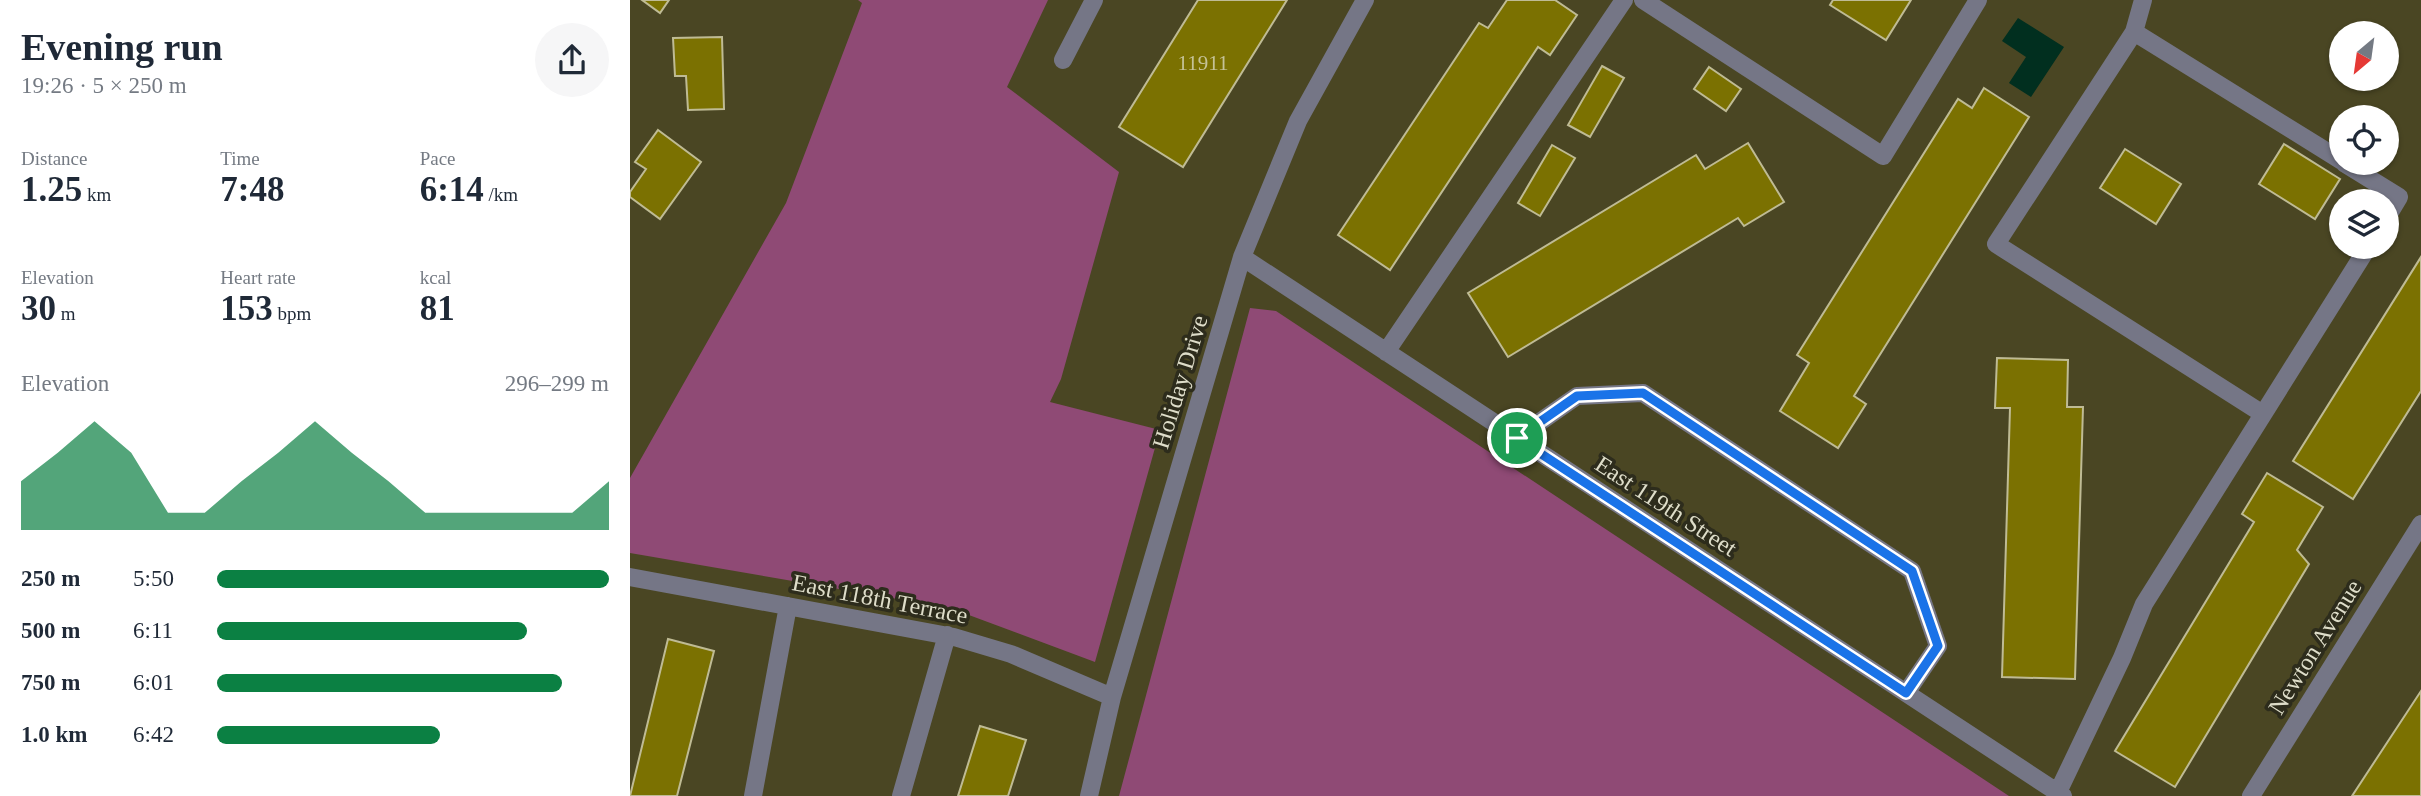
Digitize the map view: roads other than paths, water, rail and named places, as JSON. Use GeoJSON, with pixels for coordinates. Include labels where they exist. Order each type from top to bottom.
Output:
{"type":"FeatureCollection","features":[{"type":"Feature","properties":{"kind":"street"},"geometry":{"type":"LineString","coordinates":[[1063,60],[1094,0]]}},
{"type":"Feature","properties":{"kind":"street","name":"Holiday Drive"},"geometry":{"type":"LineString","coordinates":[[1089,796],[1112,697],[1242,257],[1298,121],[1364,0]]}},
{"type":"Feature","properties":{"kind":"street"},"geometry":{"type":"LineString","coordinates":[[1386,352],[1623,0]]}},
{"type":"Feature","properties":{"kind":"street"},"geometry":{"type":"LineString","coordinates":[[1643,0],[1883,156],[1978,0]]}},
{"type":"Feature","properties":{"kind":"street"},"geometry":{"type":"LineString","coordinates":[[2143,0],[2134,32],[1996,244],[2263,414]]}},
{"type":"Feature","properties":{"kind":"street"},"geometry":{"type":"LineString","coordinates":[[2134,32],[2329,153]]}},
{"type":"Feature","properties":{"kind":"street"},"geometry":{"type":"LineString","coordinates":[[2364,175],[2386,189]]}},
{"type":"Feature","properties":{"kind":"street","name":"East 119th Street"},"geometry":{"type":"LineString","coordinates":[[1242,257],[2061,794]]}},
{"type":"Feature","properties":{"kind":"street"},"geometry":{"type":"LineString","coordinates":[[2061,794],[2144,604],[2360,259]]}},
{"type":"Feature","properties":{"kind":"street"},"geometry":{"type":"LineString","coordinates":[[1517,438],[1577,396],[1643,393],[1912,571],[1938,646],[1906,693]]}},
{"type":"Feature","properties":{"kind":"street","name":"Newton Avenue"},"geometry":{"type":"LineString","coordinates":[[2251,796],[2421,524]]}},
{"type":"Feature","properties":{"kind":"street","name":"East 118th Terrace"},"geometry":{"type":"LineString","coordinates":[[630,577],[947,635],[1011,654],[1112,697]]}},
{"type":"Feature","properties":{"kind":"street"},"geometry":{"type":"LineString","coordinates":[[753,796],[788,606]]}},
{"type":"Feature","properties":{"kind":"street"},"geometry":{"type":"LineString","coordinates":[[901,796],[947,635]]}}]}
